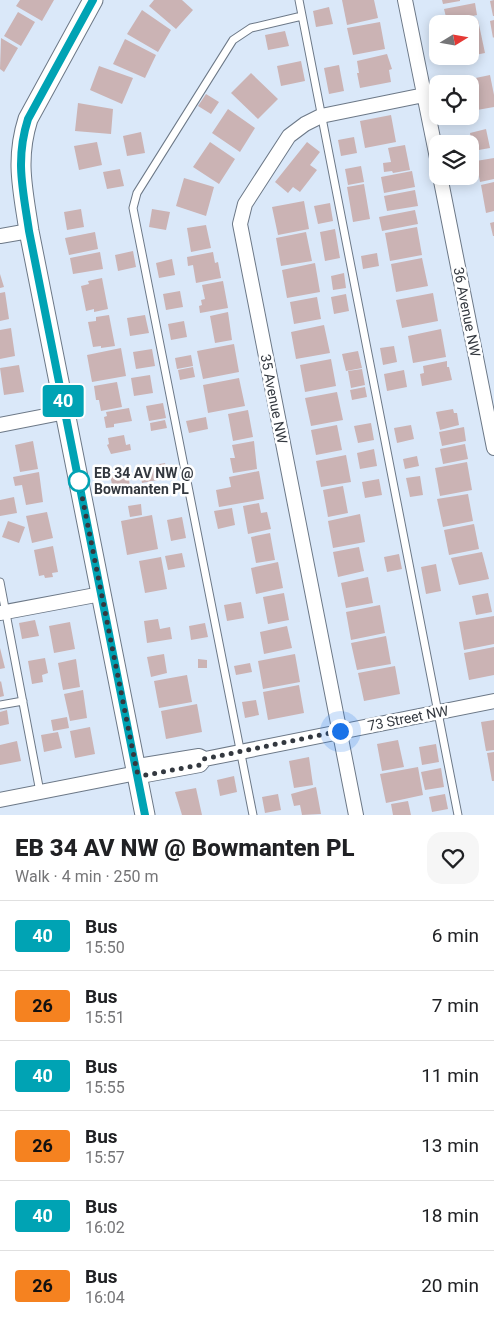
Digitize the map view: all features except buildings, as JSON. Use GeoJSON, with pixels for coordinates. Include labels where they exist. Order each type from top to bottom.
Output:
{"type":"FeatureCollection","features":[{"type":"Feature","properties":{"kind":"street"},"geometry":{"type":"LineString","coordinates":[[93,0],[28,119],[22,137],[21,178],[29,231],[145,815]]}},
{"type":"Feature","properties":{"kind":"street"},"geometry":{"type":"LineString","coordinates":[[405,0],[432,135]]}},
{"type":"Feature","properties":{"kind":"street","name":"35 Avenue NW"},"geometry":{"type":"LineString","coordinates":[[356,815],[240,224],[245,204],[289,136],[305,124],[321,116],[424,95]]}},
{"type":"Feature","properties":{"kind":"street","name":"36 Avenue NW"},"geometry":{"type":"LineString","coordinates":[[442,185],[494,448]]}},
{"type":"Feature","properties":{"kind":"street"},"geometry":{"type":"LineString","coordinates":[[0,236],[29,231]]}},
{"type":"Feature","properties":{"kind":"street"},"geometry":{"type":"LineString","coordinates":[[0,425],[66,412]]}},
{"type":"Feature","properties":{"kind":"street"},"geometry":{"type":"LineString","coordinates":[[3,612],[101,594]]}},
{"type":"Feature","properties":{"kind":"street","name":"73 Street NW"},"geometry":{"type":"LineString","coordinates":[[0,800],[137,772],[146,775],[200,765],[204,759],[494,701]]}},
{"type":"Feature","properties":{"kind":"lane"},"geometry":{"type":"LineString","coordinates":[[299,0],[458,815]]}},
{"type":"Feature","properties":{"kind":"lane"},"geometry":{"type":"LineString","coordinates":[[252,815],[134,208],[137,193],[233,40],[251,28],[302,16]]}},
{"type":"Feature","properties":{"kind":"lane"},"geometry":{"type":"LineString","coordinates":[[0,582],[3,612],[23,701],[40,792]]}},
{"type":"Feature","properties":{"kind":"lane"},"geometry":{"type":"LineString","coordinates":[[0,705],[23,701]]}},
{"type":"Feature","properties":{"kind":"bus line","name":"40"},"geometry":{"type":"LineString","coordinates":[[93,0],[28,119],[22,137],[21,178],[29,231],[145,815]]}},
{"type":"Feature","properties":{"kind":"place","name":"EB 34 AV NW @ Bowmanten PL"},"geometry":{"type":"Point","coordinates":[79,481]}},
{"type":"Feature","properties":{"kind":"route"},"geometry":{"type":"LineString","coordinates":[[79,481],[137,772],[146,775],[200,765],[204,759],[340,731]]}}]}
